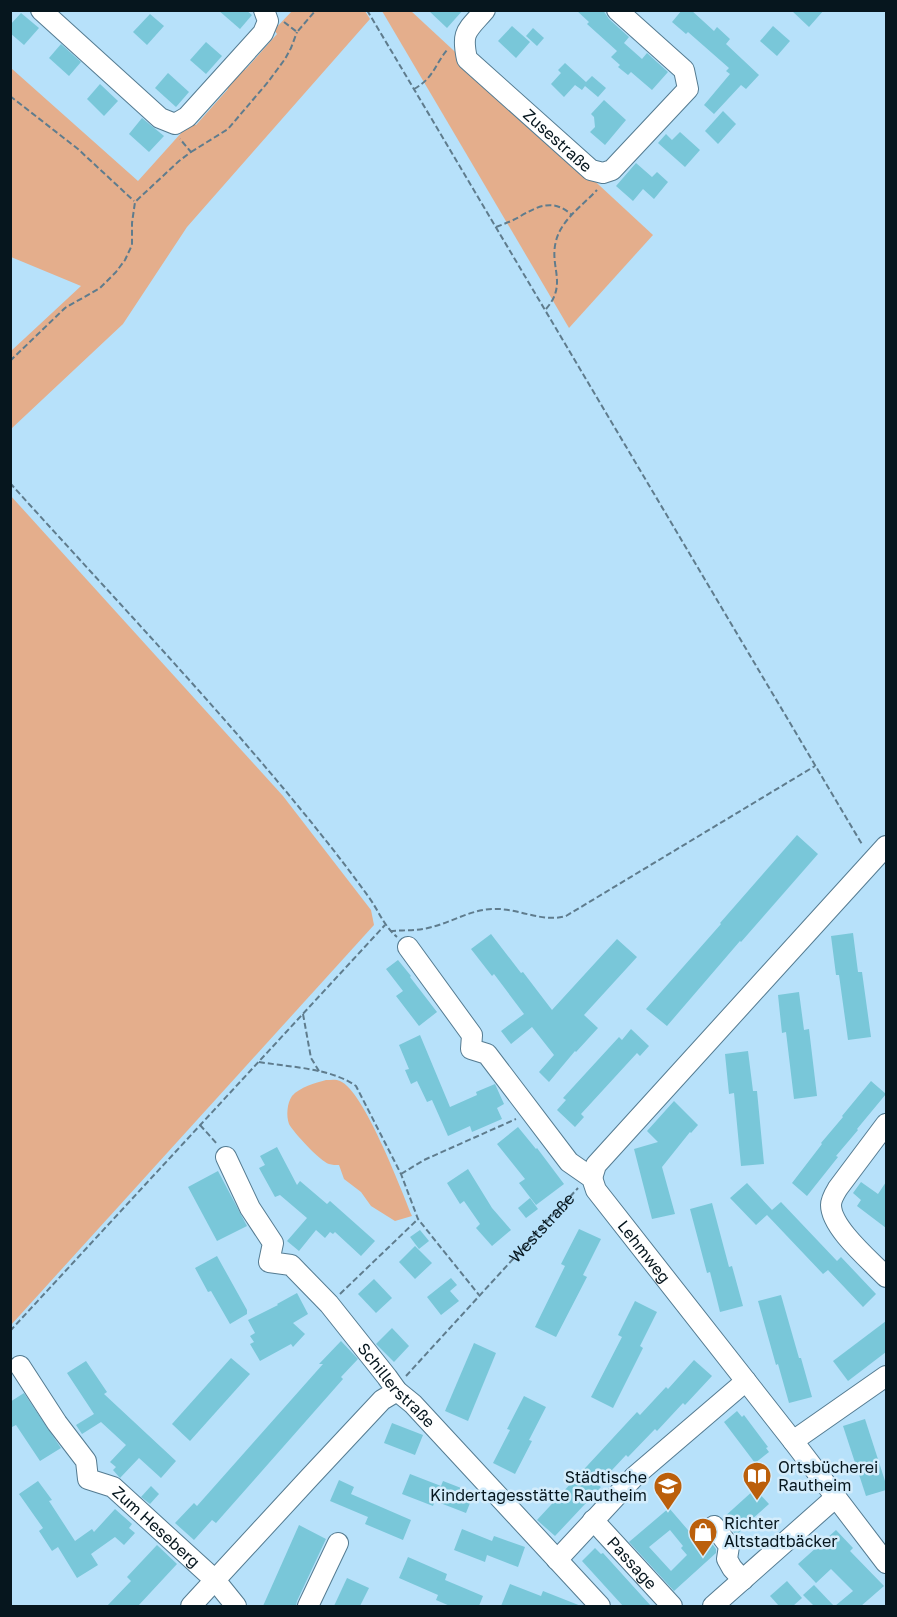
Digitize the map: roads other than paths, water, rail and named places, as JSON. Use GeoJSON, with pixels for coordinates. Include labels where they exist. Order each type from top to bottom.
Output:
{"type":"FeatureCollection","features":[{"type":"Feature","properties":{"kind":"street"},"geometry":{"type":"LineString","coordinates":[[41,10],[160,118],[175,124],[187,117],[263,33],[266,16]]}},
{"type":"Feature","properties":{"kind":"street","name":"Zusestraße"},"geometry":{"type":"LineString","coordinates":[[485,10],[467,31],[463,41],[467,59],[591,170],[603,173],[612,170],[688,88],[684,70],[616,10]]}},
{"type":"Feature","properties":{"kind":"street"},"geometry":{"type":"LineString","coordinates":[[592,1178],[596,1165],[881,852]]}},
{"type":"Feature","properties":{"kind":"street","name":"Lehmweg"},"geometry":{"type":"LineString","coordinates":[[408,947],[472,1035],[471,1050],[487,1054],[569,1162],[592,1178],[596,1190],[794,1441],[886,1563]]}},
{"type":"Feature","properties":{"kind":"street"},"geometry":{"type":"LineString","coordinates":[[886,1124],[838,1188],[832,1198],[831,1206],[833,1215],[844,1233],[886,1278]]}},
{"type":"Feature","properties":{"kind":"street","name":"Schillerstraße"},"geometry":{"type":"LineString","coordinates":[[226,1157],[250,1208],[273,1243],[269,1262],[291,1265],[329,1304],[396,1391],[413,1404],[600,1606]]}},
{"type":"Feature","properties":{"kind":"street","name":"Zum Heseberg"},"geometry":{"type":"LineString","coordinates":[[20,1366],[57,1423],[86,1461],[88,1479],[113,1487],[215,1580],[236,1606]]}},
{"type":"Feature","properties":{"kind":"street"},"geometry":{"type":"LineString","coordinates":[[794,1441],[886,1376]]}},
{"type":"Feature","properties":{"kind":"street"},"geometry":{"type":"LineString","coordinates":[[556,1560],[635,1476],[746,1381]]}},
{"type":"Feature","properties":{"kind":"street"},"geometry":{"type":"LineString","coordinates":[[191,1606],[382,1400],[396,1391]]}},
{"type":"Feature","properties":{"kind":"street"},"geometry":{"type":"LineString","coordinates":[[713,1606],[836,1497]]}},
{"type":"Feature","properties":{"kind":"street","name":"Passage"},"geometry":{"type":"LineString","coordinates":[[593,1520],[672,1606]]}},
{"type":"Feature","properties":{"kind":"street"},"geometry":{"type":"LineString","coordinates":[[714,1526],[729,1546],[727,1558],[742,1580]]}},
{"type":"Feature","properties":{"kind":"street"},"geometry":{"type":"LineString","coordinates":[[308,1606],[338,1543]]}},
{"type":"Feature","properties":{"kind":"place","name":"Ortsbücherei Rautheim"},"geometry":{"type":"Point","coordinates":[757,1502]}},
{"type":"Feature","properties":{"kind":"place","name":"Städtische Kindertagesstätte Rautheim"},"geometry":{"type":"Point","coordinates":[668,1512]}},
{"type":"Feature","properties":{"kind":"place","name":"Richter Altstadtbäcker"},"geometry":{"type":"Point","coordinates":[703,1558]}}]}
